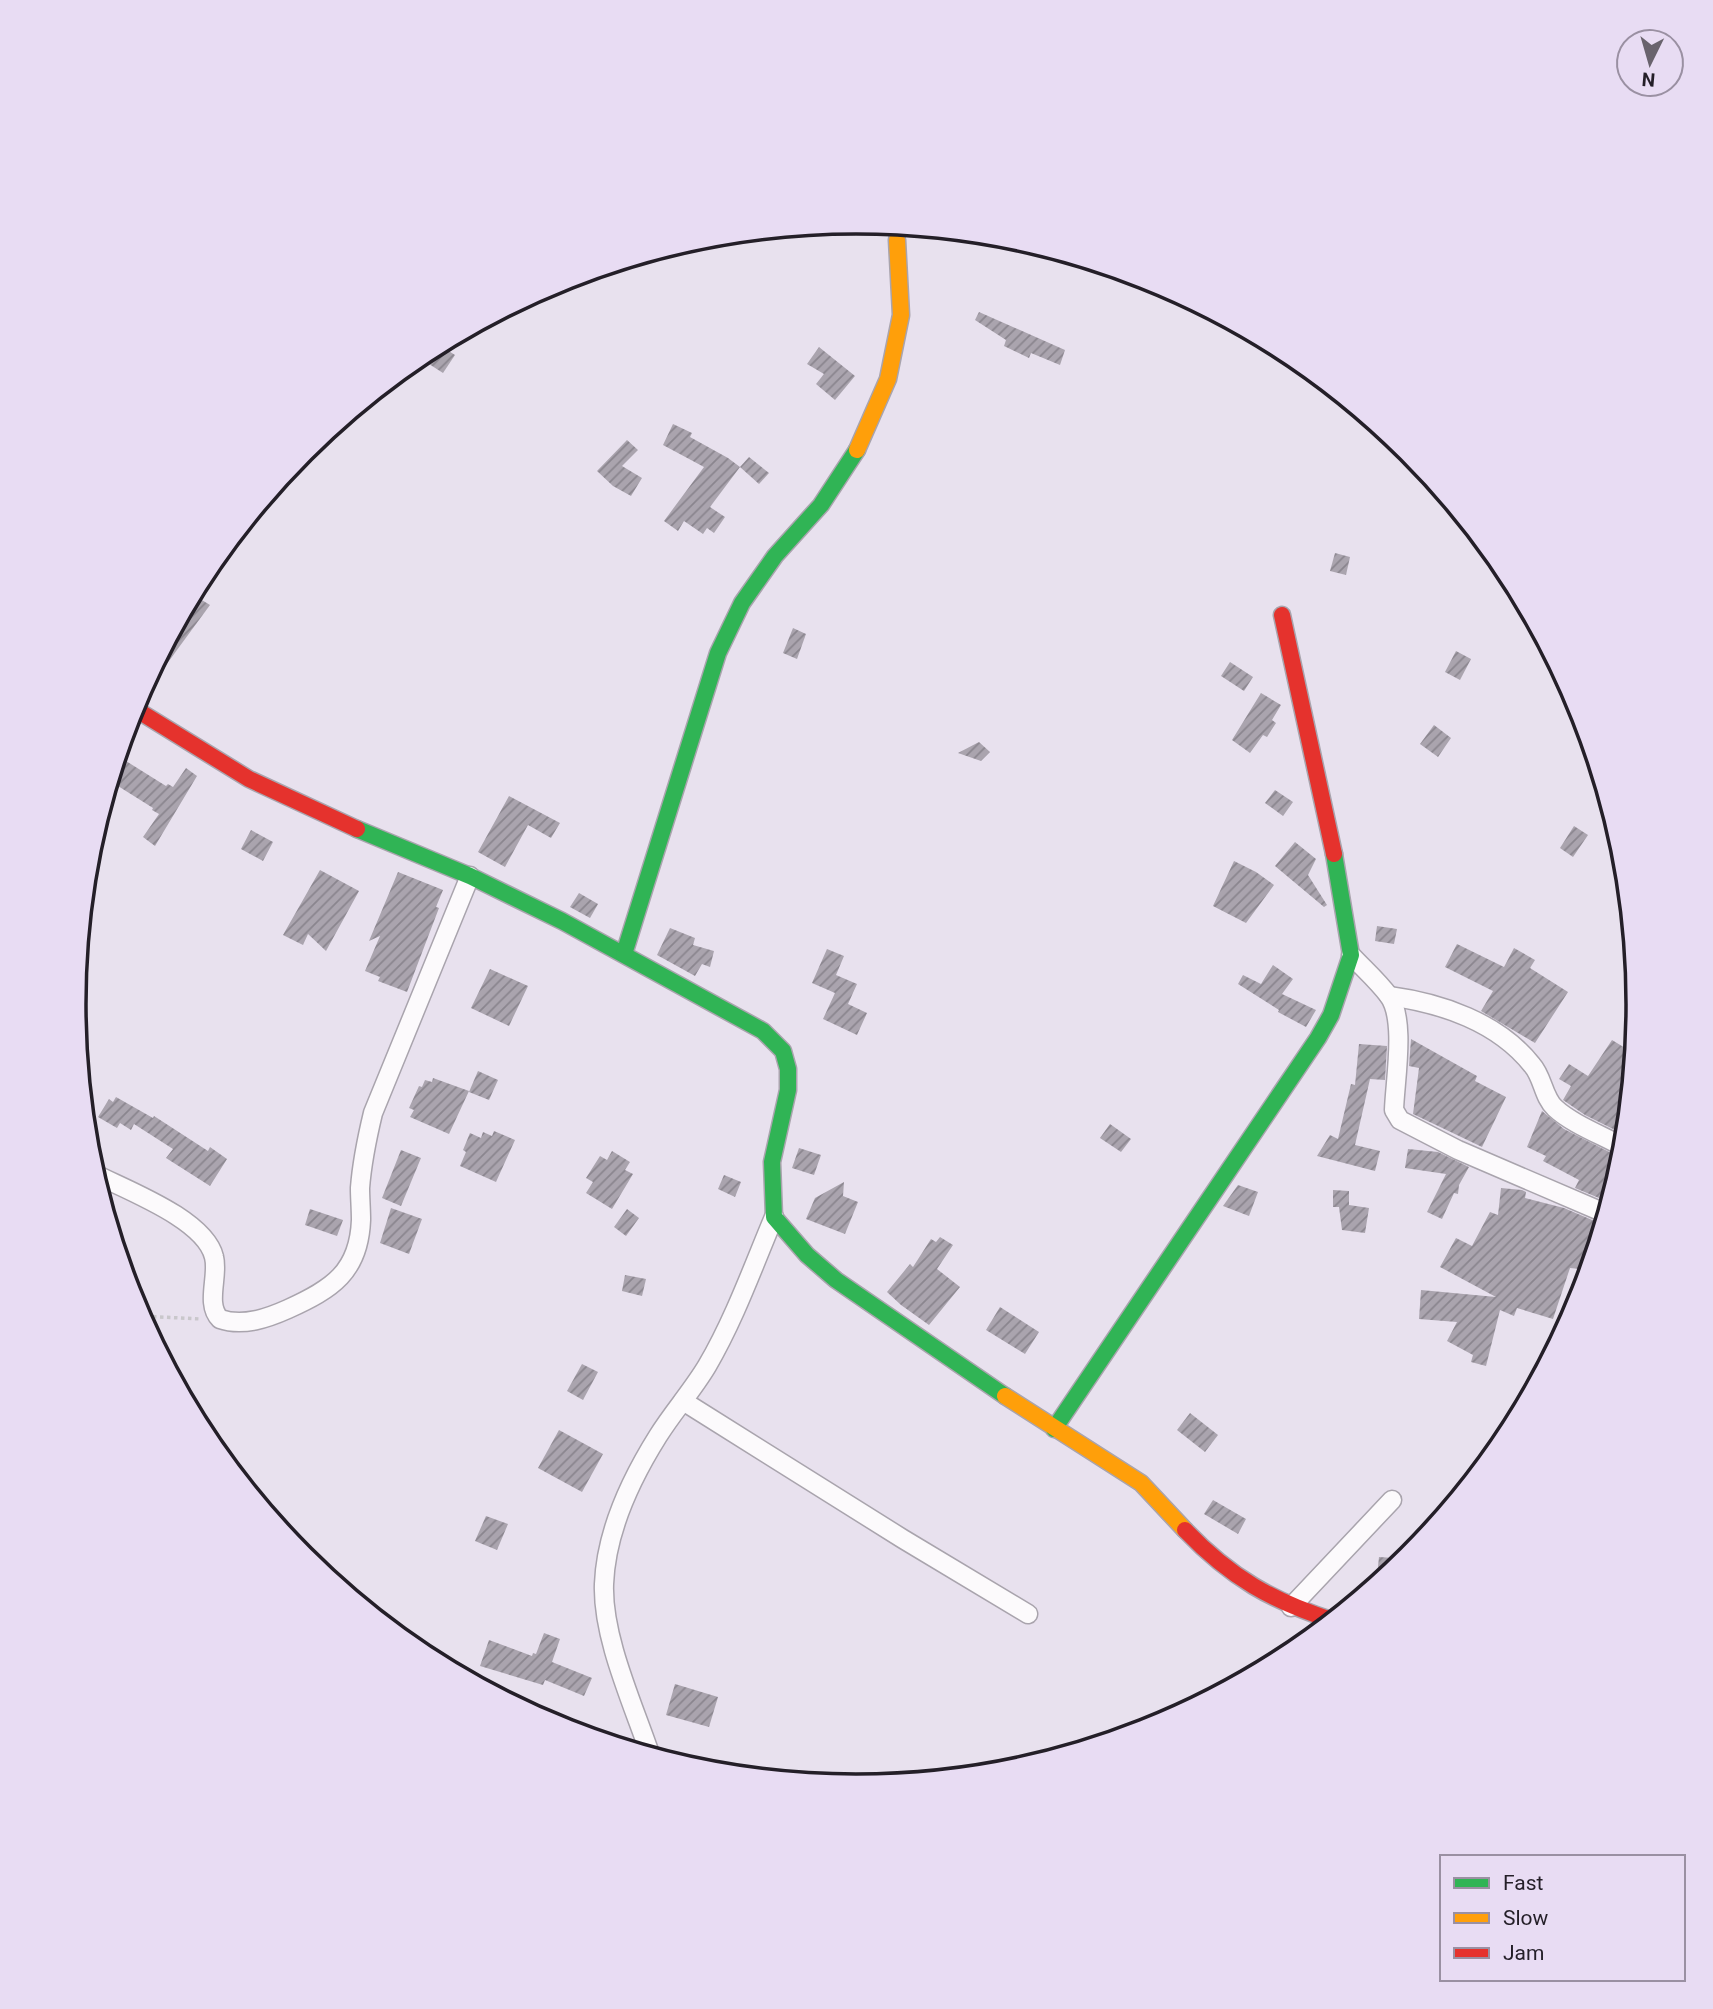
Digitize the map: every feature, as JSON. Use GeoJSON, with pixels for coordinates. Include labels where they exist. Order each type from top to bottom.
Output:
{"type":"FeatureCollection","features":[{"type":"Feature","properties":{"kind":"street"},"geometry":{"type":"LineString","coordinates":[[624,954],[718,653],[742,603],[775,556],[821,505],[861,444],[888,379],[901,315],[897,240]]}},
{"type":"Feature","properties":{"kind":"street"},"geometry":{"type":"LineString","coordinates":[[1054,1429],[1318,1038],[1331,1015],[1351,955],[1340,880],[1282,615]]}},
{"type":"Feature","properties":{"kind":"street"},"geometry":{"type":"LineString","coordinates":[[143,714],[249,779],[283,796],[470,876],[562,921],[763,1031],[783,1051],[788,1069],[788,1090],[772,1162],[774,1217],[724,1334],[706,1367],[658,1435],[634,1479],[611,1534],[604,1584],[609,1631],[648,1746]]}},
{"type":"Feature","properties":{"kind":"street"},"geometry":{"type":"LineString","coordinates":[[107,1180],[192,1226],[208,1241],[216,1270],[214,1309],[220,1319],[248,1321],[285,1310],[314,1297],[338,1281],[352,1264],[358,1242],[364,1152],[373,1113],[470,876]]}},
{"type":"Feature","properties":{"kind":"street"},"geometry":{"type":"LineString","coordinates":[[1351,955],[1389,996],[1397,1014],[1399,1033],[1394,1110],[1400,1120],[1458,1150],[1599,1211]]}},
{"type":"Feature","properties":{"kind":"street"},"geometry":{"type":"LineString","coordinates":[[1389,996],[1434,1004],[1488,1028],[1516,1048],[1532,1065],[1553,1107],[1614,1142]]}},
{"type":"Feature","properties":{"kind":"street"},"geometry":{"type":"LineString","coordinates":[[774,1217],[807,1255],[836,1280],[1054,1429],[1140,1483],[1217,1560],[1241,1580],[1292,1607],[1324,1618]]}},
{"type":"Feature","properties":{"kind":"street"},"geometry":{"type":"LineString","coordinates":[[683,1401],[1028,1614]]}},
{"type":"Feature","properties":{"kind":"street"},"geometry":{"type":"LineString","coordinates":[[1292,1607],[1392,1500]]}},
{"type":"Feature","properties":{"kind":"path"},"geometry":{"type":"LineString","coordinates":[[152,1316],[220,1319]]}},
{"type":"Feature","properties":{"kind":"building"},"geometry":{"type":"Polygon","coordinates":[[[979,312],[1065,350],[1060,365],[1031,353],[1029,358],[1004,346],[1006,340],[975,320],[979,312]]]}},
{"type":"Feature","properties":{"kind":"building"},"geometry":{"type":"Polygon","coordinates":[[[819,347],[855,376],[835,400],[816,384],[824,374],[807,364],[819,347]]]}},
{"type":"Feature","properties":{"kind":"building"},"geometry":{"type":"Polygon","coordinates":[[[449,351],[455,355],[443,373],[429,364],[449,351]]]}},
{"type":"Feature","properties":{"kind":"building"},"geometry":{"type":"Polygon","coordinates":[[[673,424],[692,433],[690,437],[740,467],[710,507],[725,517],[714,533],[707,528],[703,534],[684,521],[678,531],[664,521],[704,467],[663,445],[673,424]]]}},
{"type":"Feature","properties":{"kind":"building"},"geometry":{"type":"Polygon","coordinates":[[[627,440],[638,450],[622,466],[642,478],[631,496],[613,486],[597,471],[627,440]]]}},
{"type":"Feature","properties":{"kind":"building"},"geometry":{"type":"Polygon","coordinates":[[[749,457],[769,473],[759,484],[740,467],[749,457]]]}},
{"type":"Feature","properties":{"kind":"building"},"geometry":{"type":"Polygon","coordinates":[[[1335,553],[1350,557],[1346,575],[1330,571],[1335,553]]]}},
{"type":"Feature","properties":{"kind":"building"},"geometry":{"type":"Polygon","coordinates":[[[201,600],[210,605],[163,669],[201,600]]]}},
{"type":"Feature","properties":{"kind":"building"},"geometry":{"type":"Polygon","coordinates":[[[793,628],[806,634],[797,659],[783,653],[793,628]]]}},
{"type":"Feature","properties":{"kind":"building"},"geometry":{"type":"Polygon","coordinates":[[[1456,651],[1471,659],[1460,680],[1445,672],[1456,651]]]}},
{"type":"Feature","properties":{"kind":"building"},"geometry":{"type":"Polygon","coordinates":[[[1230,662],[1253,677],[1244,691],[1221,676],[1230,662]]]}},
{"type":"Feature","properties":{"kind":"building"},"geometry":{"type":"Polygon","coordinates":[[[1261,693],[1281,705],[1272,720],[1276,723],[1267,737],[1263,735],[1250,753],[1232,740],[1261,693]]]}},
{"type":"Feature","properties":{"kind":"building"},"geometry":{"type":"Polygon","coordinates":[[[1434,725],[1451,738],[1438,757],[1420,744],[1434,725]]]}},
{"type":"Feature","properties":{"kind":"building"},"geometry":{"type":"Polygon","coordinates":[[[979,742],[990,752],[981,761],[958,753],[979,742]]]}},
{"type":"Feature","properties":{"kind":"building"},"geometry":{"type":"Polygon","coordinates":[[[126,761],[166,786],[168,784],[173,787],[186,768],[197,776],[155,846],[143,837],[159,814],[152,810],[153,808],[118,786],[126,761]]]}},
{"type":"Feature","properties":{"kind":"building"},"geometry":{"type":"Polygon","coordinates":[[[1275,790],[1293,802],[1283,816],[1265,803],[1275,790]]]}},
{"type":"Feature","properties":{"kind":"building"},"geometry":{"type":"Polygon","coordinates":[[[509,796],[560,823],[551,838],[528,825],[505,867],[478,852],[509,796]]]}},
{"type":"Feature","properties":{"kind":"building"},"geometry":{"type":"Polygon","coordinates":[[[1574,826],[1588,835],[1573,857],[1560,848],[1574,826]]]}},
{"type":"Feature","properties":{"kind":"building"},"geometry":{"type":"Polygon","coordinates":[[[251,830],[273,842],[263,861],[241,849],[251,830]]]}},
{"type":"Feature","properties":{"kind":"building"},"geometry":{"type":"Polygon","coordinates":[[[1295,842],[1316,859],[1308,875],[1327,905],[1324,907],[1275,866],[1295,842]]]}},
{"type":"Feature","properties":{"kind":"building"},"geometry":{"type":"Polygon","coordinates":[[[1234,861],[1274,885],[1246,923],[1213,906],[1234,861]]]}},
{"type":"Feature","properties":{"kind":"building"},"geometry":{"type":"Polygon","coordinates":[[[320,870],[359,891],[326,951],[308,934],[303,945],[283,935],[320,870]]]}},
{"type":"Feature","properties":{"kind":"building"},"geometry":{"type":"Polygon","coordinates":[[[398,872],[443,890],[436,907],[439,908],[407,992],[378,981],[380,977],[365,971],[380,936],[369,941],[398,872]]]}},
{"type":"Feature","properties":{"kind":"building"},"geometry":{"type":"Polygon","coordinates":[[[579,893],[598,904],[590,918],[570,907],[579,893]]]}},
{"type":"Feature","properties":{"kind":"building"},"geometry":{"type":"Polygon","coordinates":[[[1377,926],[1397,929],[1394,944],[1375,941],[1377,926]]]}},
{"type":"Feature","properties":{"kind":"building"},"geometry":{"type":"Polygon","coordinates":[[[670,928],[695,938],[693,945],[714,951],[710,967],[702,964],[695,976],[657,955],[670,928]]]}},
{"type":"Feature","properties":{"kind":"building"},"geometry":{"type":"Polygon","coordinates":[[[1457,944],[1504,967],[1514,948],[1535,960],[1530,968],[1568,992],[1535,1043],[1481,1011],[1493,991],[1445,967],[1457,944]]]}},
{"type":"Feature","properties":{"kind":"building"},"geometry":{"type":"Polygon","coordinates":[[[827,949],[844,956],[836,975],[857,984],[848,1004],[867,1013],[857,1035],[823,1019],[835,993],[812,983],[827,949]]]}},
{"type":"Feature","properties":{"kind":"building"},"geometry":{"type":"Polygon","coordinates":[[[1273,965],[1293,979],[1282,994],[1316,1010],[1306,1027],[1278,1012],[1279,1010],[1238,984],[1243,975],[1261,984],[1273,965]]]}},
{"type":"Feature","properties":{"kind":"building"},"geometry":{"type":"Polygon","coordinates":[[[490,969],[528,986],[509,1026],[471,1008],[490,969]]]}},
{"type":"Feature","properties":{"kind":"building"},"geometry":{"type":"Polygon","coordinates":[[[1411,1039],[1477,1076],[1475,1081],[1506,1097],[1482,1147],[1413,1114],[1419,1068],[1409,1066],[1411,1039]]]}},
{"type":"Feature","properties":{"kind":"building"},"geometry":{"type":"Polygon","coordinates":[[[1612,1040],[1626,1049],[1616,1131],[1563,1100],[1571,1086],[1559,1079],[1569,1064],[1588,1076],[1612,1040]]]}},
{"type":"Feature","properties":{"kind":"building"},"geometry":{"type":"Polygon","coordinates":[[[1359,1044],[1387,1046],[1385,1080],[1370,1079],[1355,1145],[1380,1151],[1375,1171],[1317,1156],[1330,1135],[1338,1139],[1351,1084],[1355,1085],[1359,1044]]]}},
{"type":"Feature","properties":{"kind":"building"},"geometry":{"type":"Polygon","coordinates":[[[478,1071],[498,1080],[489,1100],[469,1092],[478,1071]]]}},
{"type":"Feature","properties":{"kind":"building"},"geometry":{"type":"Polygon","coordinates":[[[433,1078],[469,1091],[449,1134],[410,1117],[414,1110],[409,1108],[419,1086],[422,1087],[425,1080],[432,1082],[433,1078]]]}},
{"type":"Feature","properties":{"kind":"building"},"geometry":{"type":"Polygon","coordinates":[[[116,1097],[153,1118],[154,1116],[208,1151],[210,1147],[227,1159],[210,1186],[166,1158],[173,1149],[134,1124],[131,1130],[120,1123],[117,1128],[98,1117],[109,1099],[113,1102],[116,1097]]]}},
{"type":"Feature","properties":{"kind":"building"},"geometry":{"type":"Polygon","coordinates":[[[1542,1111],[1564,1129],[1612,1154],[1602,1199],[1575,1188],[1579,1180],[1543,1161],[1546,1156],[1527,1147],[1542,1111]]]}},
{"type":"Feature","properties":{"kind":"building"},"geometry":{"type":"Polygon","coordinates":[[[1110,1124],[1131,1139],[1121,1152],[1100,1138],[1110,1124]]]}},
{"type":"Feature","properties":{"kind":"building"},"geometry":{"type":"Polygon","coordinates":[[[494,1131],[515,1140],[496,1182],[460,1166],[470,1133],[481,1138],[483,1132],[492,1136],[494,1131]]]}},
{"type":"Feature","properties":{"kind":"building"},"geometry":{"type":"Polygon","coordinates":[[[799,1148],[821,1155],[814,1175],[792,1168],[799,1148]]]}},
{"type":"Feature","properties":{"kind":"building"},"geometry":{"type":"Polygon","coordinates":[[[1408,1149],[1438,1152],[1469,1167],[1459,1185],[1458,1194],[1454,1193],[1442,1219],[1427,1212],[1446,1174],[1405,1168],[1408,1149]]]}},
{"type":"Feature","properties":{"kind":"building"},"geometry":{"type":"Polygon","coordinates":[[[401,1150],[421,1158],[401,1206],[382,1198],[401,1150]]]}},
{"type":"Feature","properties":{"kind":"building"},"geometry":{"type":"Polygon","coordinates":[[[612,1151],[630,1162],[625,1170],[633,1174],[612,1209],[586,1193],[593,1182],[586,1178],[600,1156],[607,1160],[612,1151]]]}},
{"type":"Feature","properties":{"kind":"building"},"geometry":{"type":"Polygon","coordinates":[[[724,1175],[741,1182],[735,1197],[718,1189],[724,1175]]]}},
{"type":"Feature","properties":{"kind":"building"},"geometry":{"type":"Polygon","coordinates":[[[844,1182],[843,1196],[858,1202],[845,1234],[806,1219],[815,1198],[844,1182]]]}},
{"type":"Feature","properties":{"kind":"building"},"geometry":{"type":"Polygon","coordinates":[[[1238,1185],[1258,1192],[1249,1216],[1223,1206],[1238,1185]]]}},
{"type":"Feature","properties":{"kind":"building"},"geometry":{"type":"Polygon","coordinates":[[[1501,1188],[1522,1190],[1526,1192],[1525,1198],[1564,1208],[1596,1221],[1580,1269],[1570,1268],[1553,1319],[1517,1308],[1514,1316],[1500,1310],[1486,1366],[1471,1362],[1473,1355],[1447,1341],[1457,1322],[1419,1319],[1421,1290],[1496,1297],[1440,1267],[1456,1238],[1472,1246],[1490,1212],[1498,1215],[1501,1188]]]}},
{"type":"Feature","properties":{"kind":"building"},"geometry":{"type":"Polygon","coordinates":[[[1333,1190],[1349,1191],[1349,1205],[1369,1208],[1365,1233],[1342,1230],[1339,1207],[1333,1207],[1333,1190]]]}},
{"type":"Feature","properties":{"kind":"building"},"geometry":{"type":"Polygon","coordinates":[[[391,1208],[422,1219],[409,1254],[380,1243],[391,1208]]]}},
{"type":"Feature","properties":{"kind":"building"},"geometry":{"type":"Polygon","coordinates":[[[310,1209],[343,1220],[337,1236],[305,1225],[310,1209]]]}},
{"type":"Feature","properties":{"kind":"building"},"geometry":{"type":"Polygon","coordinates":[[[627,1209],[639,1218],[626,1236],[614,1227],[627,1209]]]}},
{"type":"Feature","properties":{"kind":"building"},"geometry":{"type":"Polygon","coordinates":[[[940,1237],[953,1245],[937,1269],[960,1287],[929,1325],[887,1292],[910,1264],[913,1267],[931,1239],[936,1242],[940,1237]]]}},
{"type":"Feature","properties":{"kind":"building"},"geometry":{"type":"Polygon","coordinates":[[[625,1275],[646,1279],[642,1296],[622,1291],[625,1275]]]}},
{"type":"Feature","properties":{"kind":"building"},"geometry":{"type":"Polygon","coordinates":[[[1000,1307],[1039,1332],[1025,1354],[986,1330],[1000,1307]]]}},
{"type":"Feature","properties":{"kind":"building"},"geometry":{"type":"Polygon","coordinates":[[[582,1364],[598,1372],[583,1400],[567,1391],[582,1364]]]}},
{"type":"Feature","properties":{"kind":"building"},"geometry":{"type":"Polygon","coordinates":[[[1190,1413],[1218,1435],[1205,1452],[1177,1430],[1190,1413]]]}},
{"type":"Feature","properties":{"kind":"building"},"geometry":{"type":"Polygon","coordinates":[[[559,1430],[603,1454],[582,1492],[538,1468],[559,1430]]]}},
{"type":"Feature","properties":{"kind":"building"},"geometry":{"type":"Polygon","coordinates":[[[1213,1500],[1246,1519],[1238,1534],[1204,1514],[1213,1500]]]}},
{"type":"Feature","properties":{"kind":"building"},"geometry":{"type":"Polygon","coordinates":[[[486,1516],[508,1524],[497,1550],[475,1541],[486,1516]]]}},
{"type":"Feature","properties":{"kind":"building"},"geometry":{"type":"Polygon","coordinates":[[[1379,1557],[1393,1558],[1377,1573],[1379,1557]]]}},
{"type":"Feature","properties":{"kind":"building"},"geometry":{"type":"Polygon","coordinates":[[[544,1633],[560,1639],[552,1662],[592,1678],[584,1696],[545,1680],[543,1685],[480,1666],[489,1640],[532,1656],[533,1653],[536,1654],[544,1633]]]}},
{"type":"Feature","properties":{"kind":"building"},"geometry":{"type":"Polygon","coordinates":[[[675,1684],[718,1697],[709,1727],[666,1715],[675,1684]]]}},
{"type":"Feature","properties":{"kind":"traffic: fast"},"geometry":{"type":"LineString","coordinates":[[624,954],[718,653],[742,603],[775,556],[821,505],[857,450]]}},
{"type":"Feature","properties":{"kind":"traffic: fast"},"geometry":{"type":"LineString","coordinates":[[357,829],[470,876],[562,921],[763,1031],[783,1051],[788,1069],[788,1090],[772,1162],[774,1217],[807,1255],[836,1280],[1005,1396]]}},
{"type":"Feature","properties":{"kind":"traffic: fast"},"geometry":{"type":"LineString","coordinates":[[1054,1429],[1331,1015],[1351,955],[1334,854]]}},
{"type":"Feature","properties":{"kind":"traffic: slow"},"geometry":{"type":"LineString","coordinates":[[857,450],[888,379],[901,315],[897,240]]}},
{"type":"Feature","properties":{"kind":"traffic: slow"},"geometry":{"type":"LineString","coordinates":[[1005,1396],[1141,1483],[1185,1530]]}},
{"type":"Feature","properties":{"kind":"traffic: jam"},"geometry":{"type":"LineString","coordinates":[[1282,615],[1334,854]]}},
{"type":"Feature","properties":{"kind":"traffic: jam"},"geometry":{"type":"LineString","coordinates":[[143,714],[249,779],[357,829]]}},
{"type":"Feature","properties":{"kind":"traffic: jam"},"geometry":{"type":"LineString","coordinates":[[1185,1530],[1236,1575],[1272,1596],[1324,1617]]}}]}
